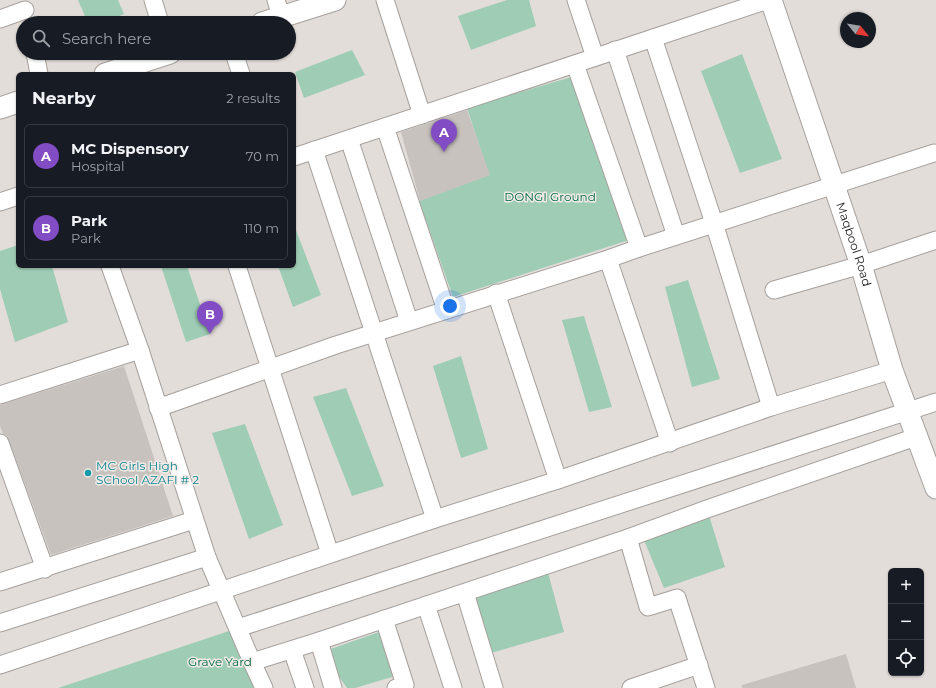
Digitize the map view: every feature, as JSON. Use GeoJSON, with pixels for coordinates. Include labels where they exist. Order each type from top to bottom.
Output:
{"type":"FeatureCollection","features":[{"type":"Feature","properties":{"kind":"street"},"geometry":{"type":"LineString","coordinates":[[153,0],[158,16]]}},
{"type":"Feature","properties":{"kind":"street"},"geometry":{"type":"LineString","coordinates":[[273,13],[335,0]]}},
{"type":"Feature","properties":{"kind":"street"},"geometry":{"type":"LineString","coordinates":[[385,0],[422,115]]}},
{"type":"Feature","properties":{"kind":"street"},"geometry":{"type":"LineString","coordinates":[[576,0],[595,57]]}},
{"type":"Feature","properties":{"kind":"street"},"geometry":{"type":"LineString","coordinates":[[296,156],[769,0]]}},
{"type":"Feature","properties":{"kind":"street","name":"Maqbool Road"},"geometry":{"type":"LineString","coordinates":[[769,0],[861,265],[892,370],[935,484]]}},
{"type":"Feature","properties":{"kind":"street"},"geometry":{"type":"LineString","coordinates":[[0,19],[25,11]]}},
{"type":"Feature","properties":{"kind":"street"},"geometry":{"type":"LineString","coordinates":[[653,38],[714,223],[771,407]]}},
{"type":"Feature","properties":{"kind":"street"},"geometry":{"type":"LineString","coordinates":[[615,50],[676,236]]}},
{"type":"Feature","properties":{"kind":"street"},"geometry":{"type":"LineString","coordinates":[[36,60],[39,72]]}},
{"type":"Feature","properties":{"kind":"street"},"geometry":{"type":"LineString","coordinates":[[110,72],[148,60]]}},
{"type":"Feature","properties":{"kind":"street"},"geometry":{"type":"LineString","coordinates":[[236,60],[240,72]]}},
{"type":"Feature","properties":{"kind":"street"},"geometry":{"type":"LineString","coordinates":[[575,64],[639,248]]}},
{"type":"Feature","properties":{"kind":"street"},"geometry":{"type":"LineString","coordinates":[[0,108],[16,103]]}},
{"type":"Feature","properties":{"kind":"street"},"geometry":{"type":"LineString","coordinates":[[385,127],[446,310]]}},
{"type":"Feature","properties":{"kind":"street"},"geometry":{"type":"LineString","coordinates":[[349,138],[408,322]]}},
{"type":"Feature","properties":{"kind":"street"},"geometry":{"type":"LineString","coordinates":[[314,150],[435,519]]}},
{"type":"Feature","properties":{"kind":"street"},"geometry":{"type":"LineString","coordinates":[[158,408],[374,332],[608,259],[714,223],[934,153]]}},
{"type":"Feature","properties":{"kind":"street"},"geometry":{"type":"LineString","coordinates":[[0,202],[16,197]]}},
{"type":"Feature","properties":{"kind":"street"},"geometry":{"type":"LineString","coordinates":[[774,290],[861,265],[936,240]]}},
{"type":"Feature","properties":{"kind":"street"},"geometry":{"type":"LineString","coordinates":[[608,259],[670,443]]}},
{"type":"Feature","properties":{"kind":"street"},"geometry":{"type":"LineString","coordinates":[[111,268],[140,350],[207,557],[264,688]]}},
{"type":"Feature","properties":{"kind":"street"},"geometry":{"type":"LineString","coordinates":[[238,268],[330,554]]}},
{"type":"Feature","properties":{"kind":"street"},"geometry":{"type":"LineString","coordinates":[[496,293],[558,480]]}},
{"type":"Feature","properties":{"kind":"street"},"geometry":{"type":"LineString","coordinates":[[0,395],[140,350]]}},
{"type":"Feature","properties":{"kind":"street"},"geometry":{"type":"LineString","coordinates":[[0,665],[222,592],[435,519],[670,443],[771,407],[892,370]]}},
{"type":"Feature","properties":{"kind":"street"},"geometry":{"type":"LineString","coordinates":[[238,628],[936,402]]}},
{"type":"Feature","properties":{"kind":"street"},"geometry":{"type":"LineString","coordinates":[[252,662],[628,538],[916,437]]}},
{"type":"Feature","properties":{"kind":"street"},"geometry":{"type":"LineString","coordinates":[[0,443],[45,569]]}},
{"type":"Feature","properties":{"kind":"street"},"geometry":{"type":"LineString","coordinates":[[0,582],[45,569],[194,520]]}},
{"type":"Feature","properties":{"kind":"street"},"geometry":{"type":"LineString","coordinates":[[628,538],[648,608],[677,598],[706,688]]}},
{"type":"Feature","properties":{"kind":"street"},"geometry":{"type":"LineString","coordinates":[[0,623],[207,557]]}},
{"type":"Feature","properties":{"kind":"street"},"geometry":{"type":"LineString","coordinates":[[465,593],[494,688]]}},
{"type":"Feature","properties":{"kind":"street"},"geometry":{"type":"LineString","coordinates":[[426,605],[453,688]]}},
{"type":"Feature","properties":{"kind":"street"},"geometry":{"type":"LineString","coordinates":[[384,619],[405,685],[396,688]]}},
{"type":"Feature","properties":{"kind":"street"},"geometry":{"type":"LineString","coordinates":[[319,641],[333,688]]}},
{"type":"Feature","properties":{"kind":"street"},"geometry":{"type":"LineString","coordinates":[[292,650],[305,688]]}},
{"type":"Feature","properties":{"kind":"street"},"geometry":{"type":"LineString","coordinates":[[631,688],[699,666]]}},
{"type":"Feature","properties":{"kind":"green space"},"geometry":{"type":"Polygon","coordinates":[[[78,0],[118,0],[124,14],[119,16],[85,16],[78,0]]]}},
{"type":"Feature","properties":{"kind":"green space"},"geometry":{"type":"Polygon","coordinates":[[[507,0],[529,0],[536,26],[471,50],[458,16],[507,0]]]}},
{"type":"Feature","properties":{"kind":"green space"},"geometry":{"type":"Polygon","coordinates":[[[352,50],[365,75],[304,98],[295,72],[352,50]]]}},
{"type":"Feature","properties":{"kind":"green space"},"geometry":{"type":"Polygon","coordinates":[[[742,54],[782,159],[740,173],[701,71],[742,54]]]}},
{"type":"Feature","properties":{"kind":"green space","name":"DONGI Ground"},"geometry":{"type":"Polygon","coordinates":[[[575,76],[632,239],[453,297],[419,201],[489,175],[467,108],[575,76]]]}},
{"type":"Feature","properties":{"kind":"green space"},"geometry":{"type":"Polygon","coordinates":[[[296,230],[321,295],[293,307],[279,268],[296,268],[296,230]]]}},
{"type":"Feature","properties":{"kind":"green space"},"geometry":{"type":"Polygon","coordinates":[[[16,246],[16,268],[53,268],[68,322],[15,342],[0,289],[0,251],[16,246]]]}},
{"type":"Feature","properties":{"kind":"green space"},"geometry":{"type":"Polygon","coordinates":[[[162,268],[188,268],[210,334],[186,342],[162,268]]]}},
{"type":"Feature","properties":{"kind":"green space"},"geometry":{"type":"Polygon","coordinates":[[[688,280],[720,379],[692,387],[665,287],[688,280]]]}},
{"type":"Feature","properties":{"kind":"green space"},"geometry":{"type":"Polygon","coordinates":[[[584,316],[612,407],[589,412],[562,320],[584,316]]]}},
{"type":"Feature","properties":{"kind":"green space"},"geometry":{"type":"Polygon","coordinates":[[[461,356],[488,449],[461,458],[433,366],[461,356]]]}},
{"type":"Feature","properties":{"kind":"green space"},"geometry":{"type":"Polygon","coordinates":[[[346,388],[384,486],[352,496],[313,397],[346,388]]]}},
{"type":"Feature","properties":{"kind":"green space"},"geometry":{"type":"Polygon","coordinates":[[[245,424],[283,525],[249,539],[212,433],[245,424]]]}},
{"type":"Feature","properties":{"kind":"green space"},"geometry":{"type":"Polygon","coordinates":[[[707,509],[725,567],[664,588],[641,533],[707,509]]]}},
{"type":"Feature","properties":{"kind":"green space"},"geometry":{"type":"Polygon","coordinates":[[[546,565],[564,632],[484,655],[465,593],[546,565]]]}},
{"type":"Feature","properties":{"kind":"green space","name":"Grave Yard"},"geometry":{"type":"Polygon","coordinates":[[[238,628],[255,688],[58,688],[238,628]]]}},
{"type":"Feature","properties":{"kind":"green space"},"geometry":{"type":"Polygon","coordinates":[[[388,629],[402,674],[355,688],[347,688],[322,652],[388,629]]]}},
{"type":"Feature","properties":{"kind":"building"},"geometry":{"type":"Polygon","coordinates":[[[467,110],[490,175],[420,201],[401,132],[467,110]]]}},
{"type":"Feature","properties":{"kind":"building","name":"MC Girls High SChool AZAFI # 2"},"geometry":{"type":"Polygon","coordinates":[[[124,366],[173,516],[51,555],[9,440],[7,436],[3,434],[0,426],[0,405],[124,366]]]}},
{"type":"Feature","properties":{"kind":"building"},"geometry":{"type":"Polygon","coordinates":[[[846,654],[856,688],[742,688],[742,685],[846,654]]]}},
{"type":"Feature","properties":{"kind":"place","name":"MC Dispensory"},"geometry":{"type":"Point","coordinates":[444,152]}},
{"type":"Feature","properties":{"kind":"place","name":"Park"},"geometry":{"type":"Point","coordinates":[210,334]}},
{"type":"Feature","properties":{"kind":"place","name":"MC Girls High SChool AZAFI # 2"},"geometry":{"type":"Point","coordinates":[88,473]}}]}
